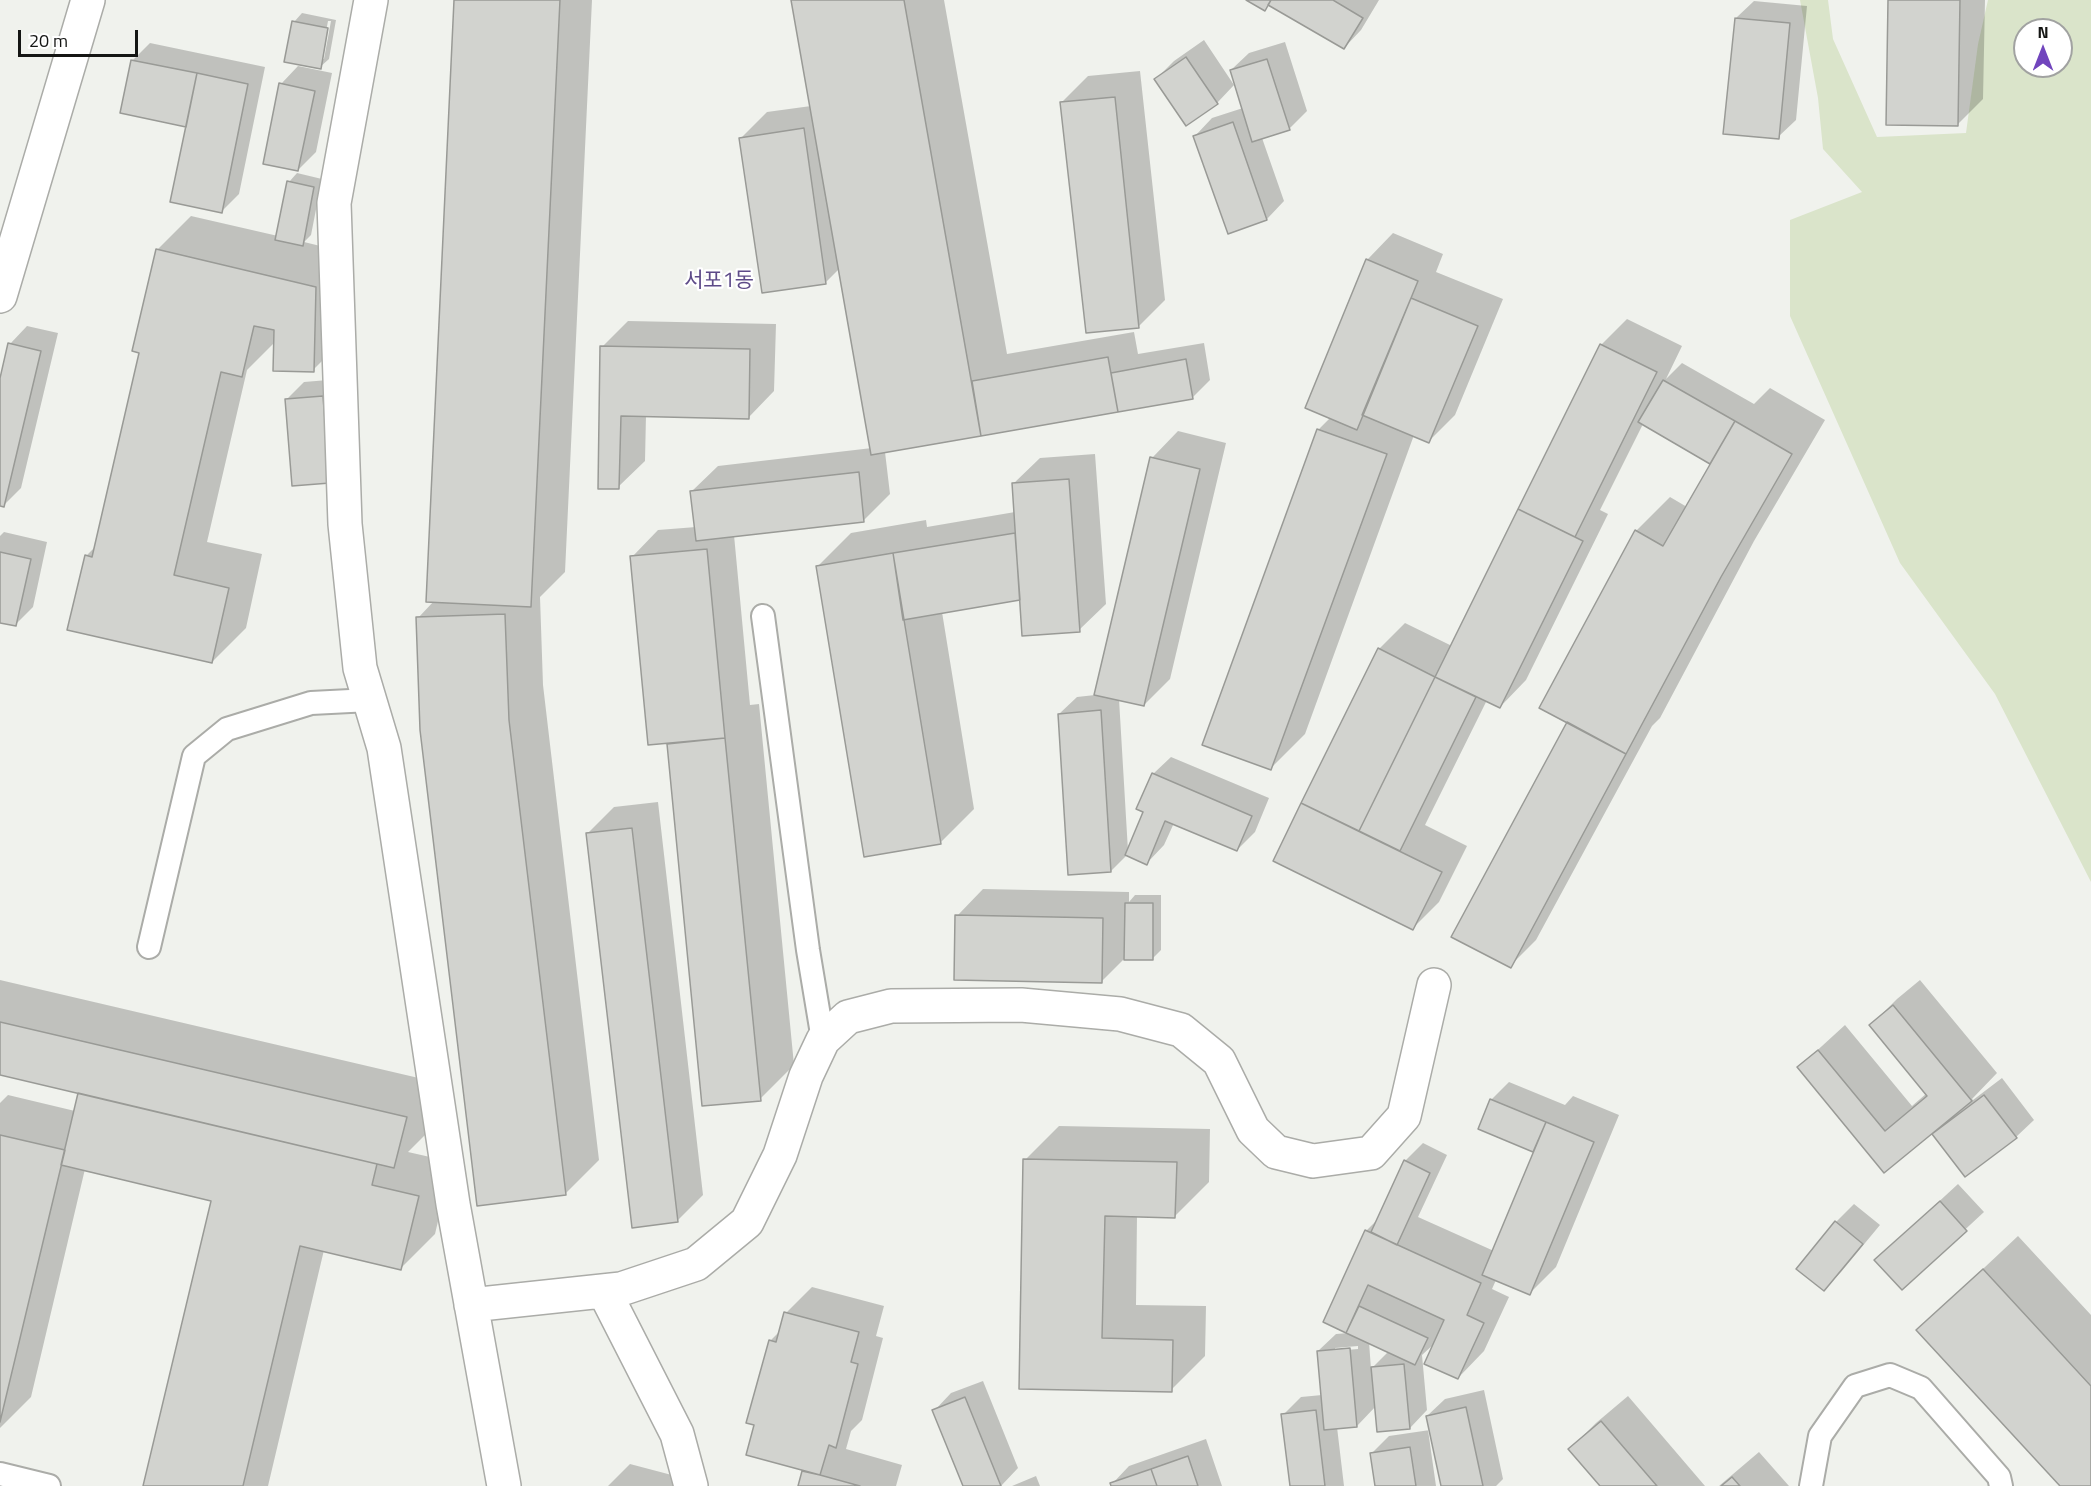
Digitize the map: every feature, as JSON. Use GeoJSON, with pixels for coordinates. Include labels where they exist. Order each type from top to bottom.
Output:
{"type":"FeatureCollection","features":[{"type":"Feature","properties":{"kind":"street"},"geometry":{"type":"LineString","coordinates":[[0,296],[88,0]]}},
{"type":"Feature","properties":{"kind":"street"},"geometry":{"type":"LineString","coordinates":[[371,0],[334,203],[345,524],[360,668],[384,748],[453,1204],[504,1486]]}},
{"type":"Feature","properties":{"kind":"street"},"geometry":{"type":"LineString","coordinates":[[471,1305],[621,1289],[696,1264],[747,1222],[780,1155],[806,1076],[823,1040],[848,1017],[891,1006],[1021,1005],[1120,1014],[1181,1030],[1219,1061],[1253,1130],[1276,1152],[1313,1161],[1371,1153],[1404,1116],[1434,985]]}},
{"type":"Feature","properties":{"kind":"street"},"geometry":{"type":"LineString","coordinates":[[604,1291],[677,1434],[692,1486]]}},
{"type":"Feature","properties":{"kind":"lane"},"geometry":{"type":"LineString","coordinates":[[763,616],[808,950],[823,1040]]}},
{"type":"Feature","properties":{"kind":"lane"},"geometry":{"type":"LineString","coordinates":[[149,947],[194,756],[227,729],[311,703],[370,700]]}},
{"type":"Feature","properties":{"kind":"lane"},"geometry":{"type":"LineString","coordinates":[[1811,1486],[1820,1436],[1855,1386],[1890,1375],[1921,1388],[1999,1477],[2001,1486]]}},
{"type":"Feature","properties":{"kind":"lane"},"geometry":{"type":"LineString","coordinates":[[0,1474],[49,1486]]}},
{"type":"Feature","properties":{"kind":"green space"},"geometry":{"type":"Polygon","coordinates":[[[1800,0],[1828,0],[1833,39],[1877,137],[1966,133],[1978,44],[1988,0],[2091,0],[2091,882],[1995,694],[1900,563],[1790,316],[1790,220],[1862,192],[1823,149],[1818,98],[1800,0]]]}},
{"type":"Feature","properties":{"kind":"building"},"geometry":{"type":"Polygon","coordinates":[[[454,0],[560,0],[531,607],[426,602],[454,0]]]}},
{"type":"Feature","properties":{"kind":"building"},"geometry":{"type":"Polygon","coordinates":[[[791,0],[904,0],[981,436],[871,455],[791,0]]]}},
{"type":"Feature","properties":{"kind":"building"},"geometry":{"type":"Polygon","coordinates":[[[1246,0],[1271,0],[1265,11],[1246,0]]]}},
{"type":"Feature","properties":{"kind":"building"},"geometry":{"type":"Polygon","coordinates":[[[1271,0],[1333,0],[1363,18],[1344,49],[1268,5],[1271,0]]]}},
{"type":"Feature","properties":{"kind":"building"},"geometry":{"type":"Polygon","coordinates":[[[1888,0],[1960,0],[1958,126],[1886,125],[1888,0]]]}},
{"type":"Feature","properties":{"kind":"building"},"geometry":{"type":"Polygon","coordinates":[[[1735,18],[1790,23],[1779,139],[1723,134],[1735,18]]]}},
{"type":"Feature","properties":{"kind":"building"},"geometry":{"type":"Polygon","coordinates":[[[292,21],[328,28],[321,69],[284,62],[292,21]]]}},
{"type":"Feature","properties":{"kind":"building"},"geometry":{"type":"Polygon","coordinates":[[[1186,57],[1218,104],[1186,126],[1154,79],[1186,57]]]}},
{"type":"Feature","properties":{"kind":"building"},"geometry":{"type":"Polygon","coordinates":[[[1267,59],[1290,130],[1252,142],[1230,70],[1267,59]]]}},
{"type":"Feature","properties":{"kind":"building"},"geometry":{"type":"Polygon","coordinates":[[[131,60],[197,73],[186,127],[120,113],[131,60]]]}},
{"type":"Feature","properties":{"kind":"building"},"geometry":{"type":"Polygon","coordinates":[[[197,73],[248,84],[222,213],[170,202],[197,73]]]}},
{"type":"Feature","properties":{"kind":"building"},"geometry":{"type":"Polygon","coordinates":[[[279,83],[315,91],[298,171],[263,164],[279,83]]]}},
{"type":"Feature","properties":{"kind":"building"},"geometry":{"type":"Polygon","coordinates":[[[1115,97],[1139,328],[1086,333],[1060,102],[1115,97]]]}},
{"type":"Feature","properties":{"kind":"building"},"geometry":{"type":"Polygon","coordinates":[[[1233,122],[1267,220],[1228,234],[1193,136],[1233,122]]]}},
{"type":"Feature","properties":{"kind":"building"},"geometry":{"type":"Polygon","coordinates":[[[804,128],[826,284],[762,293],[739,138],[804,128]]]}},
{"type":"Feature","properties":{"kind":"building"},"geometry":{"type":"Polygon","coordinates":[[[287,181],[314,187],[303,246],[275,240],[287,181]]]}},
{"type":"Feature","properties":{"kind":"building"},"geometry":{"type":"Polygon","coordinates":[[[156,249],[316,287],[314,372],[273,371],[274,330],[254,326],[242,377],[221,372],[174,575],[229,588],[212,663],[67,630],[85,555],[92,557],[139,353],[132,351],[156,249]]]}},
{"type":"Feature","properties":{"kind":"building"},"geometry":{"type":"Polygon","coordinates":[[[1366,259],[1418,281],[1357,430],[1305,408],[1366,259]]]}},
{"type":"Feature","properties":{"kind":"building"},"geometry":{"type":"Polygon","coordinates":[[[1411,298],[1478,326],[1429,443],[1362,415],[1411,298]]]}},
{"type":"Feature","properties":{"kind":"building"},"geometry":{"type":"Polygon","coordinates":[[[8,343],[41,351],[4,507],[0,506],[0,378],[8,343]]]}},
{"type":"Feature","properties":{"kind":"building"},"geometry":{"type":"Polygon","coordinates":[[[1600,344],[1657,372],[1575,537],[1518,509],[1600,344]]]}},
{"type":"Feature","properties":{"kind":"building"},"geometry":{"type":"Polygon","coordinates":[[[600,346],[750,349],[749,419],[621,416],[619,489],[598,489],[600,346]]]}},
{"type":"Feature","properties":{"kind":"building"},"geometry":{"type":"Polygon","coordinates":[[[1108,357],[1118,412],[981,436],[972,381],[1108,357]]]}},
{"type":"Feature","properties":{"kind":"building"},"geometry":{"type":"Polygon","coordinates":[[[1186,359],[1193,399],[1118,412],[1111,373],[1186,359]]]}},
{"type":"Feature","properties":{"kind":"building"},"geometry":{"type":"Polygon","coordinates":[[[1663,380],[1735,421],[1710,464],[1638,422],[1663,380]]]}},
{"type":"Feature","properties":{"kind":"building"},"geometry":{"type":"Polygon","coordinates":[[[323,396],[330,483],[292,486],[285,399],[323,396]]]}},
{"type":"Feature","properties":{"kind":"building"},"geometry":{"type":"Polygon","coordinates":[[[1735,421],[1792,454],[1721,577],[1626,754],[1539,708],[1635,530],[1663,546],[1735,421]]]}},
{"type":"Feature","properties":{"kind":"building"},"geometry":{"type":"Polygon","coordinates":[[[1317,429],[1387,454],[1271,770],[1202,745],[1317,429]]]}},
{"type":"Feature","properties":{"kind":"building"},"geometry":{"type":"Polygon","coordinates":[[[1150,457],[1200,469],[1144,706],[1094,695],[1150,457]]]}},
{"type":"Feature","properties":{"kind":"building"},"geometry":{"type":"Polygon","coordinates":[[[859,472],[864,522],[696,541],[690,491],[859,472]]]}},
{"type":"Feature","properties":{"kind":"building"},"geometry":{"type":"Polygon","coordinates":[[[1069,479],[1080,632],[1022,636],[1012,483],[1069,479]]]}},
{"type":"Feature","properties":{"kind":"building"},"geometry":{"type":"Polygon","coordinates":[[[1518,509],[1583,541],[1500,708],[1435,677],[1518,509]]]}},
{"type":"Feature","properties":{"kind":"building"},"geometry":{"type":"Polygon","coordinates":[[[1015,533],[1020,600],[903,620],[893,553],[1015,533]]]}},
{"type":"Feature","properties":{"kind":"building"},"geometry":{"type":"Polygon","coordinates":[[[707,549],[725,738],[648,745],[630,556],[707,549]]]}},
{"type":"Feature","properties":{"kind":"building"},"geometry":{"type":"Polygon","coordinates":[[[0,552],[31,559],[16,626],[0,623],[0,552]]]}},
{"type":"Feature","properties":{"kind":"building"},"geometry":{"type":"Polygon","coordinates":[[[893,553],[941,844],[864,857],[816,566],[893,553]]]}},
{"type":"Feature","properties":{"kind":"building"},"geometry":{"type":"Polygon","coordinates":[[[505,614],[509,720],[566,1195],[477,1206],[420,730],[416,617],[505,614]]]}},
{"type":"Feature","properties":{"kind":"building"},"geometry":{"type":"Polygon","coordinates":[[[1378,648],[1435,677],[1359,831],[1301,803],[1378,648]]]}},
{"type":"Feature","properties":{"kind":"building"},"geometry":{"type":"Polygon","coordinates":[[[1435,677],[1476,697],[1400,851],[1359,831],[1435,677]]]}},
{"type":"Feature","properties":{"kind":"building"},"geometry":{"type":"Polygon","coordinates":[[[1101,710],[1111,872],[1068,875],[1058,714],[1101,710]]]}},
{"type":"Feature","properties":{"kind":"building"},"geometry":{"type":"Polygon","coordinates":[[[1567,722],[1626,754],[1511,968],[1451,937],[1567,722]]]}},
{"type":"Feature","properties":{"kind":"building"},"geometry":{"type":"Polygon","coordinates":[[[725,738],[761,1101],[702,1106],[667,744],[725,738]]]}},
{"type":"Feature","properties":{"kind":"building"},"geometry":{"type":"Polygon","coordinates":[[[1152,773],[1252,816],[1237,851],[1165,821],[1147,865],[1125,855],[1143,812],[1136,809],[1152,773]]]}},
{"type":"Feature","properties":{"kind":"building"},"geometry":{"type":"Polygon","coordinates":[[[1301,803],[1442,872],[1413,930],[1273,861],[1301,803]]]}},
{"type":"Feature","properties":{"kind":"building"},"geometry":{"type":"Polygon","coordinates":[[[632,828],[678,1222],[632,1228],[586,833],[632,828]]]}},
{"type":"Feature","properties":{"kind":"building"},"geometry":{"type":"Polygon","coordinates":[[[1125,903],[1153,903],[1153,960],[1124,960],[1125,903]]]}},
{"type":"Feature","properties":{"kind":"building"},"geometry":{"type":"Polygon","coordinates":[[[955,915],[1103,918],[1102,983],[954,980],[955,915]]]}},
{"type":"Feature","properties":{"kind":"building"},"geometry":{"type":"Polygon","coordinates":[[[1893,1005],[1972,1101],[1884,1173],[1797,1067],[1818,1050],[1885,1131],[1927,1096],[1869,1025],[1893,1005]]]}},
{"type":"Feature","properties":{"kind":"building"},"geometry":{"type":"Polygon","coordinates":[[[0,1022],[407,1117],[394,1168],[0,1075],[0,1022]]]}},
{"type":"Feature","properties":{"kind":"building"},"geometry":{"type":"Polygon","coordinates":[[[78,1093],[377,1164],[372,1185],[419,1196],[401,1270],[300,1246],[243,1486],[143,1486],[211,1201],[61,1165],[78,1093]]]}},
{"type":"Feature","properties":{"kind":"building"},"geometry":{"type":"Polygon","coordinates":[[[1984,1095],[2017,1138],[1965,1177],[1932,1134],[1984,1095]]]}},
{"type":"Feature","properties":{"kind":"building"},"geometry":{"type":"Polygon","coordinates":[[[1490,1099],[1546,1122],[1533,1152],[1478,1129],[1490,1099]]]}},
{"type":"Feature","properties":{"kind":"building"},"geometry":{"type":"Polygon","coordinates":[[[1546,1122],[1594,1142],[1530,1295],[1482,1275],[1546,1122]]]}},
{"type":"Feature","properties":{"kind":"building"},"geometry":{"type":"Polygon","coordinates":[[[0,1135],[65,1150],[0,1422],[0,1135]]]}},
{"type":"Feature","properties":{"kind":"building"},"geometry":{"type":"Polygon","coordinates":[[[1023,1159],[1177,1162],[1175,1218],[1105,1216],[1102,1338],[1173,1340],[1172,1392],[1019,1389],[1023,1159]]]}},
{"type":"Feature","properties":{"kind":"building"},"geometry":{"type":"Polygon","coordinates":[[[1404,1160],[1430,1173],[1397,1245],[1371,1232],[1404,1160]]]}},
{"type":"Feature","properties":{"kind":"building"},"geometry":{"type":"Polygon","coordinates":[[[1940,1201],[1967,1231],[1902,1290],[1874,1260],[1940,1201]]]}},
{"type":"Feature","properties":{"kind":"building"},"geometry":{"type":"Polygon","coordinates":[[[1835,1221],[1863,1244],[1824,1291],[1796,1269],[1835,1221]]]}},
{"type":"Feature","properties":{"kind":"building"},"geometry":{"type":"Polygon","coordinates":[[[1365,1230],[1481,1283],[1467,1315],[1484,1323],[1458,1379],[1424,1364],[1444,1320],[1368,1285],[1346,1333],[1323,1322],[1365,1230]]]}},
{"type":"Feature","properties":{"kind":"building"},"geometry":{"type":"Polygon","coordinates":[[[1983,1269],[2091,1386],[2091,1486],[2060,1486],[1916,1330],[1983,1269]]]}},
{"type":"Feature","properties":{"kind":"building"},"geometry":{"type":"Polygon","coordinates":[[[1359,1306],[1428,1338],[1415,1365],[1346,1333],[1359,1306]]]}},
{"type":"Feature","properties":{"kind":"building"},"geometry":{"type":"Polygon","coordinates":[[[784,1312],[859,1332],[851,1362],[858,1364],[836,1448],[829,1445],[820,1475],[746,1455],[754,1425],[746,1423],[769,1340],[776,1342],[784,1312]]]}},
{"type":"Feature","properties":{"kind":"building"},"geometry":{"type":"Polygon","coordinates":[[[1350,1348],[1357,1427],[1324,1430],[1317,1351],[1350,1348]]]}},
{"type":"Feature","properties":{"kind":"building"},"geometry":{"type":"Polygon","coordinates":[[[1404,1364],[1410,1429],[1377,1432],[1371,1367],[1404,1364]]]}},
{"type":"Feature","properties":{"kind":"building"},"geometry":{"type":"Polygon","coordinates":[[[965,1397],[1001,1486],[963,1486],[932,1410],[965,1397]]]}},
{"type":"Feature","properties":{"kind":"building"},"geometry":{"type":"Polygon","coordinates":[[[1466,1407],[1483,1486],[1441,1486],[1426,1416],[1466,1407]]]}},
{"type":"Feature","properties":{"kind":"building"},"geometry":{"type":"Polygon","coordinates":[[[1316,1410],[1325,1486],[1290,1486],[1281,1414],[1316,1410]]]}},
{"type":"Feature","properties":{"kind":"building"},"geometry":{"type":"Polygon","coordinates":[[[1601,1421],[1657,1486],[1600,1486],[1568,1449],[1601,1421]]]}},
{"type":"Feature","properties":{"kind":"building"},"geometry":{"type":"Polygon","coordinates":[[[1410,1447],[1416,1486],[1375,1486],[1370,1453],[1410,1447]]]}},
{"type":"Feature","properties":{"kind":"building"},"geometry":{"type":"Polygon","coordinates":[[[1188,1456],[1198,1486],[1157,1486],[1151,1469],[1188,1456]]]}},
{"type":"Feature","properties":{"kind":"building"},"geometry":{"type":"Polygon","coordinates":[[[1151,1469],[1157,1486],[1111,1486],[1110,1483],[1151,1469]]]}},
{"type":"Feature","properties":{"kind":"building"},"geometry":{"type":"Polygon","coordinates":[[[802,1471],[820,1475],[860,1486],[798,1486],[802,1471]]]}},
{"type":"Feature","properties":{"kind":"building"},"geometry":{"type":"Polygon","coordinates":[[[1732,1477],[1740,1486],[1721,1486],[1732,1477]]]}},
{"type":"Feature","properties":{"kind":"district","name":"서포1동"},"geometry":{"type":"Point","coordinates":[719,282]}}]}
